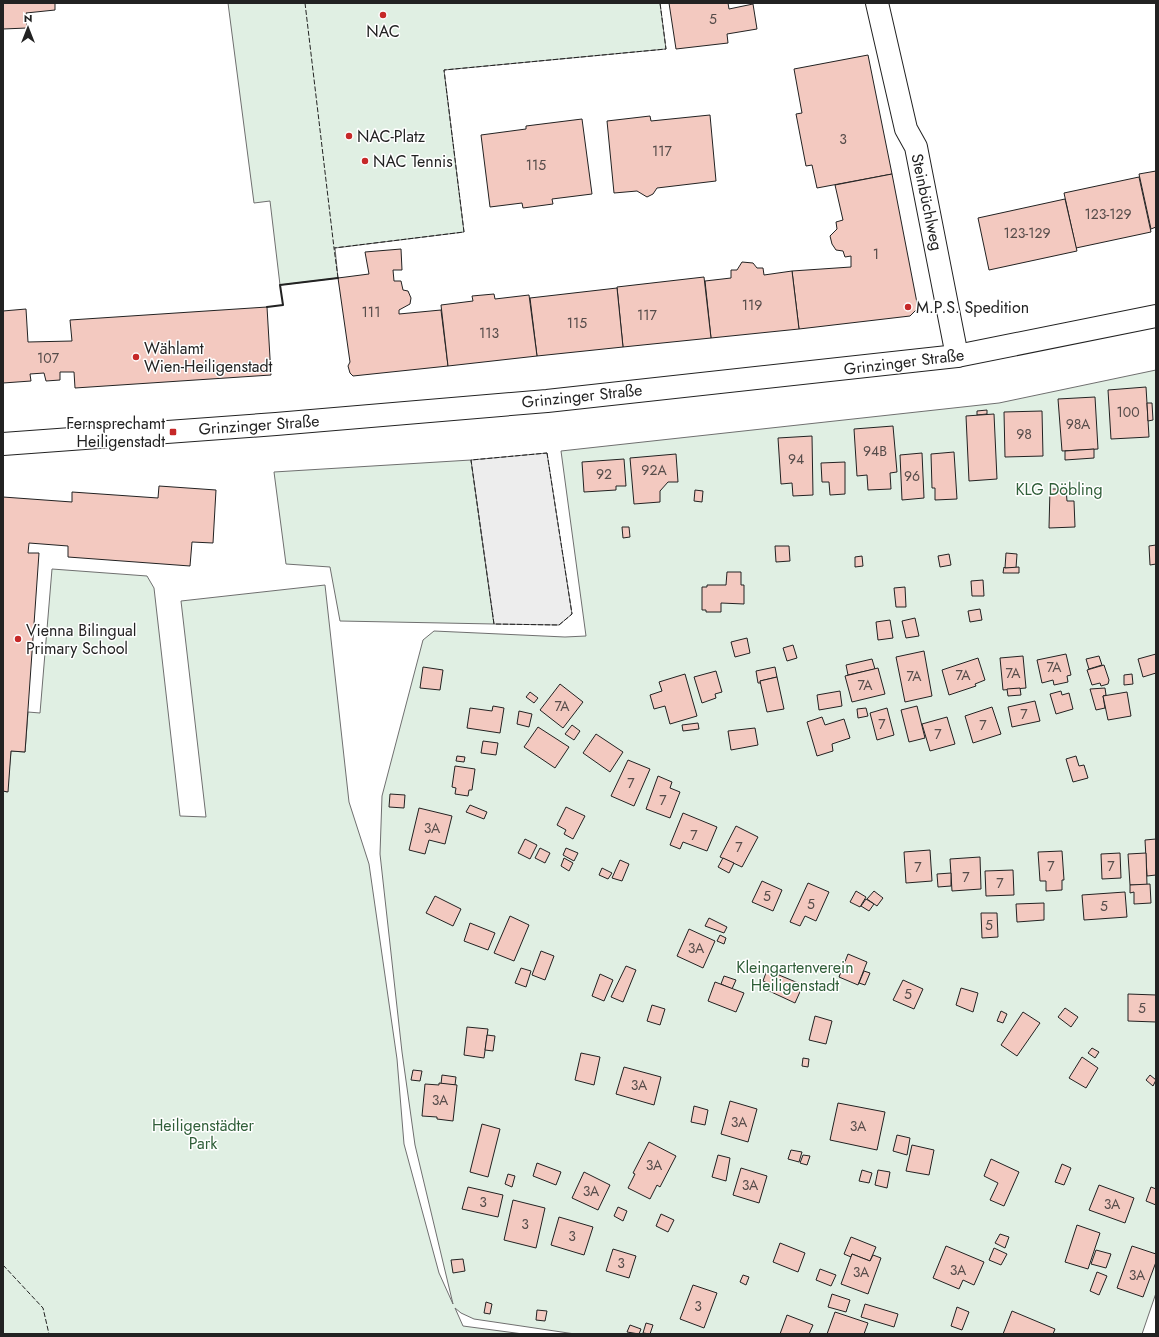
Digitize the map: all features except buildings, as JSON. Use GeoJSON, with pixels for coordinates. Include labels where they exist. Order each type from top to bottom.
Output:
{"type":"FeatureCollection","features":[{"type":"Feature","properties":{"kind":"street","name":"Steinbüchlweg"},"geometry":{"type":"LineString","coordinates":[[877,3],[906,129],[916,147],[957,356]]}},
{"type":"Feature","properties":{"kind":"street","name":"Grinzinger Straße"},"geometry":{"type":"LineString","coordinates":[[3,444],[276,424],[548,401],[957,356],[1156,316]]}},
{"type":"Feature","properties":{"kind":"green space","name":"NAC-Platz"},"geometry":{"type":"Polygon","coordinates":[[[228,3],[660,3],[666,49],[444,70],[464,232],[335,248],[338,278],[280,285],[270,201],[254,203],[228,3]]]}},
{"type":"Feature","properties":{"kind":"green space"},"geometry":{"type":"Polygon","coordinates":[[[1156,370],[1156,1293],[1142,1334],[575,1334],[474,1319],[461,1313],[455,1308],[463,1326],[523,1334],[3,1334],[3,791],[7,792],[11,751],[25,752],[28,712],[40,713],[52,569],[147,576],[154,588],[180,816],[206,817],[181,601],[325,585],[349,802],[369,864],[397,1059],[404,1144],[439,1273],[453,1304],[415,1145],[402,1052],[380,854],[382,796],[423,640],[434,631],[565,637],[586,636],[561,451],[999,403],[1156,370]]]}},
{"type":"Feature","properties":{"kind":"green space"},"geometry":{"type":"Polygon","coordinates":[[[471,460],[494,624],[340,621],[330,567],[286,564],[274,472],[471,460]]]}},
{"type":"Feature","properties":{"kind":"shaded area"},"geometry":{"type":"Polygon","coordinates":[[[547,453],[572,614],[559,625],[494,624],[471,460],[547,453]]]}},
{"type":"Feature","properties":{"kind":"fence"},"geometry":{"type":"LineString","coordinates":[[305,3],[334,248]]}},
{"type":"Feature","properties":{"kind":"fence"},"geometry":{"type":"LineString","coordinates":[[338,278],[334,248],[464,232],[444,70],[666,49],[660,3]]}},
{"type":"Feature","properties":{"kind":"fence"},"geometry":{"type":"LineString","coordinates":[[547,453],[572,614],[559,625],[494,624],[471,460],[547,453]]}},
{"type":"Feature","properties":{"kind":"fence"},"geometry":{"type":"LineString","coordinates":[[3,1265],[43,1308],[49,1334]]}},
{"type":"Feature","properties":{"kind":"wall"},"geometry":{"type":"LineString","coordinates":[[267,307],[283,305],[280,285],[338,278]]}},
{"type":"Feature","properties":{"kind":"place","name":"NAC"},"geometry":{"type":"Point","coordinates":[383,15]}},
{"type":"Feature","properties":{"kind":"place","name":"NAC-Platz"},"geometry":{"type":"Point","coordinates":[349,136]}},
{"type":"Feature","properties":{"kind":"place","name":"NAC Tennis"},"geometry":{"type":"Point","coordinates":[365,161]}},
{"type":"Feature","properties":{"kind":"place","name":"M.P.S. Spedition"},"geometry":{"type":"Point","coordinates":[908,307]}},
{"type":"Feature","properties":{"kind":"place","name":"Wählamt Wien-Heiligenstadt"},"geometry":{"type":"Point","coordinates":[136,357]}},
{"type":"Feature","properties":{"kind":"place","name":"Fernsprechamt Heiligenstadt"},"geometry":{"type":"Point","coordinates":[173,432]}},
{"type":"Feature","properties":{"kind":"place","name":"Vienna Bilingual Primary School"},"geometry":{"type":"Point","coordinates":[18,639]}},
{"type":"Feature","properties":{"kind":"park label","name":"KLG Döbling"},"geometry":{"type":"Point","coordinates":[1059,489]}},
{"type":"Feature","properties":{"kind":"park label","name":"Kleingartenverein Heiligenstadt"},"geometry":{"type":"Point","coordinates":[795,976]}},
{"type":"Feature","properties":{"kind":"park label","name":"Heiligenstädter Park"},"geometry":{"type":"Point","coordinates":[203,1134]}}]}
